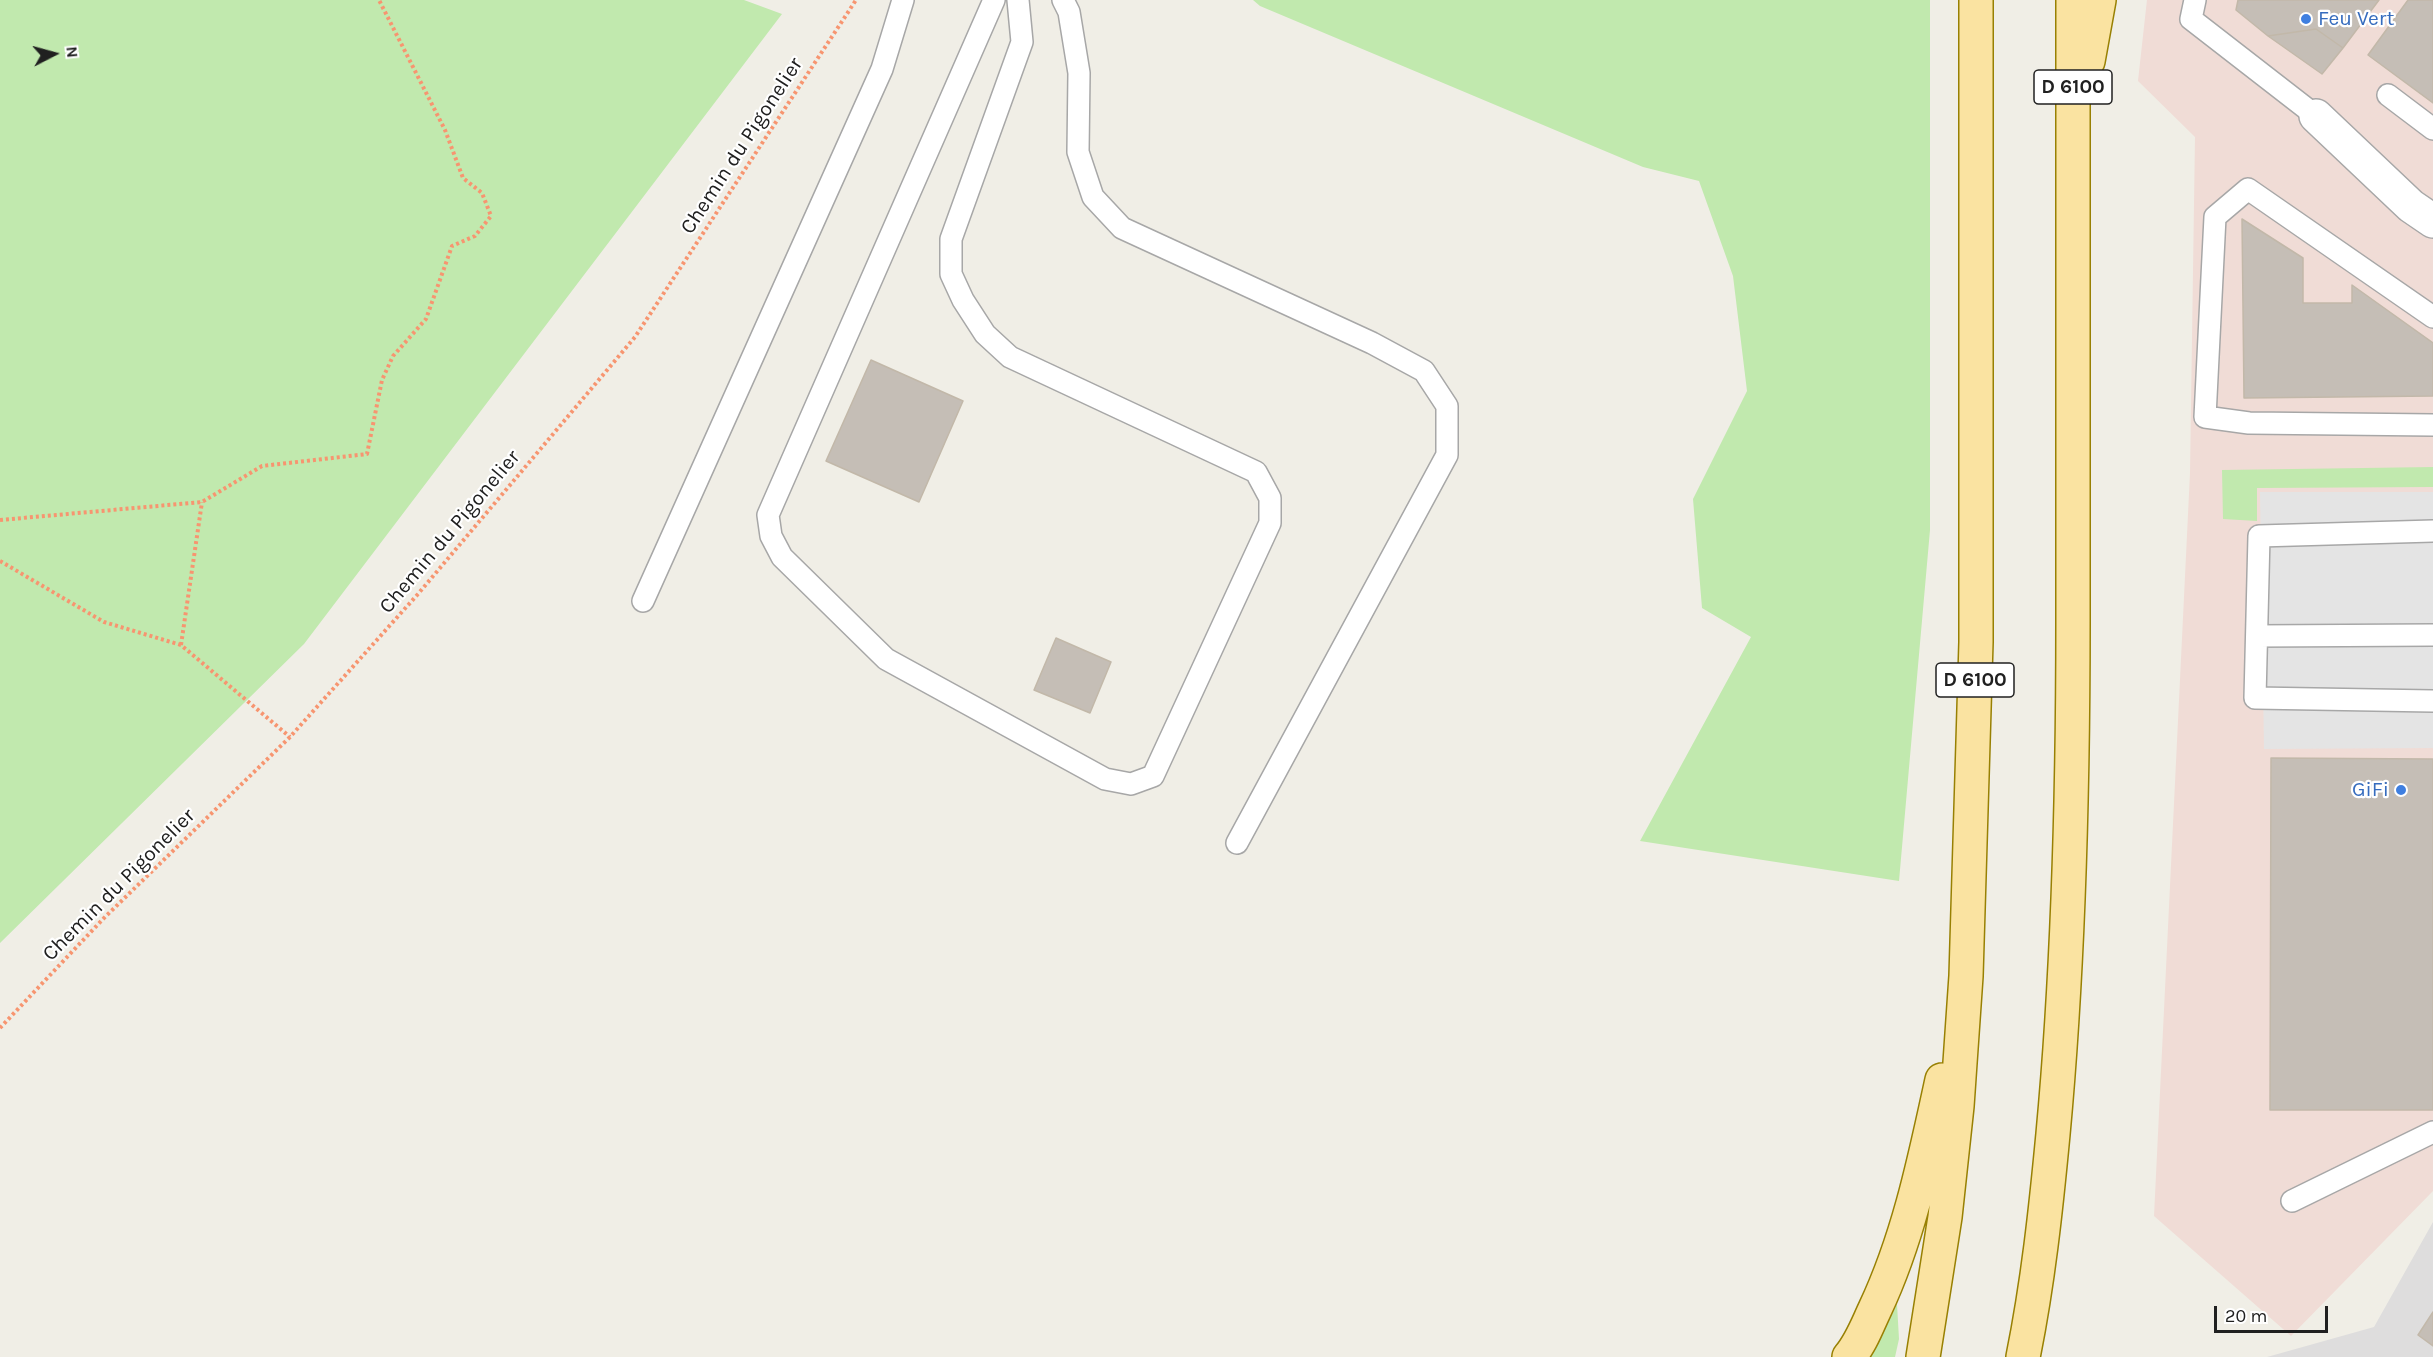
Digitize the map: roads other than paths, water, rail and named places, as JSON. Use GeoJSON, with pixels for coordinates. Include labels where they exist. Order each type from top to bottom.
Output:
{"type":"FeatureCollection","features":[{"type":"Feature","properties":{"kind":"main road","name":"D 6100"},"geometry":{"type":"LineString","coordinates":[[1923,1357],[1945,1217],[1957,1106],[1966,976],[1976,642],[1976,0]]}},
{"type":"Feature","properties":{"kind":"main road","name":"D 6100"},"geometry":{"type":"LineString","coordinates":[[2023,1357],[2033,1310],[2049,1180],[2061,1055],[2069,901],[2073,736],[2073,0]]}},
{"type":"Feature","properties":{"kind":"main road"},"geometry":{"type":"LineString","coordinates":[[2073,136],[2099,0]]}},
{"type":"Feature","properties":{"kind":"main road"},"geometry":{"type":"LineString","coordinates":[[1849,1357],[1857,1347],[1890,1278],[1919,1183],[1966,976]]}},
{"type":"Feature","properties":{"kind":"street"},"geometry":{"type":"LineString","coordinates":[[2316,116],[2411,206],[2433,221]]}},
{"type":"Feature","properties":{"kind":"lane"},"geometry":{"type":"LineString","coordinates":[[643,601],[882,69],[903,0]]}},
{"type":"Feature","properties":{"kind":"lane"},"geometry":{"type":"LineString","coordinates":[[994,0],[768,515],[771,536],[782,557],[886,659],[1105,779],[1131,784],[1153,776],[1270,523],[1270,498],[1256,472],[1010,357],[985,334],[963,300],[951,274],[951,239],[1022,42],[1018,0]]}},
{"type":"Feature","properties":{"kind":"lane"},"geometry":{"type":"LineString","coordinates":[[1063,0],[1069,12],[1078,62],[1078,152],[1093,197],[1122,228],[1372,343],[1424,371],[1447,406],[1447,455],[1237,843]]}},
{"type":"Feature","properties":{"kind":"lane"},"geometry":{"type":"LineString","coordinates":[[2195,0],[2191,19],[2316,116]]}},
{"type":"Feature","properties":{"kind":"lane"},"geometry":{"type":"LineString","coordinates":[[2388,95],[2433,129]]}},
{"type":"Feature","properties":{"kind":"lane"},"geometry":{"type":"LineString","coordinates":[[2433,317],[2248,189],[2215,217],[2205,417],[2249,423],[2433,425]]}},
{"type":"Feature","properties":{"kind":"lane"},"geometry":{"type":"LineString","coordinates":[[2433,531],[2259,536],[2255,698],[2433,701]]}},
{"type":"Feature","properties":{"kind":"lane"},"geometry":{"type":"LineString","coordinates":[[2256,636],[2433,634]]}},
{"type":"Feature","properties":{"kind":"lane"},"geometry":{"type":"LineString","coordinates":[[2292,1201],[2433,1132]]}},
{"type":"Feature","properties":{"kind":"place","name":"Feu Vert"},"geometry":{"type":"Point","coordinates":[2306,19]}},
{"type":"Feature","properties":{"kind":"place","name":"GiFi"},"geometry":{"type":"Point","coordinates":[2401,790]}}]}
